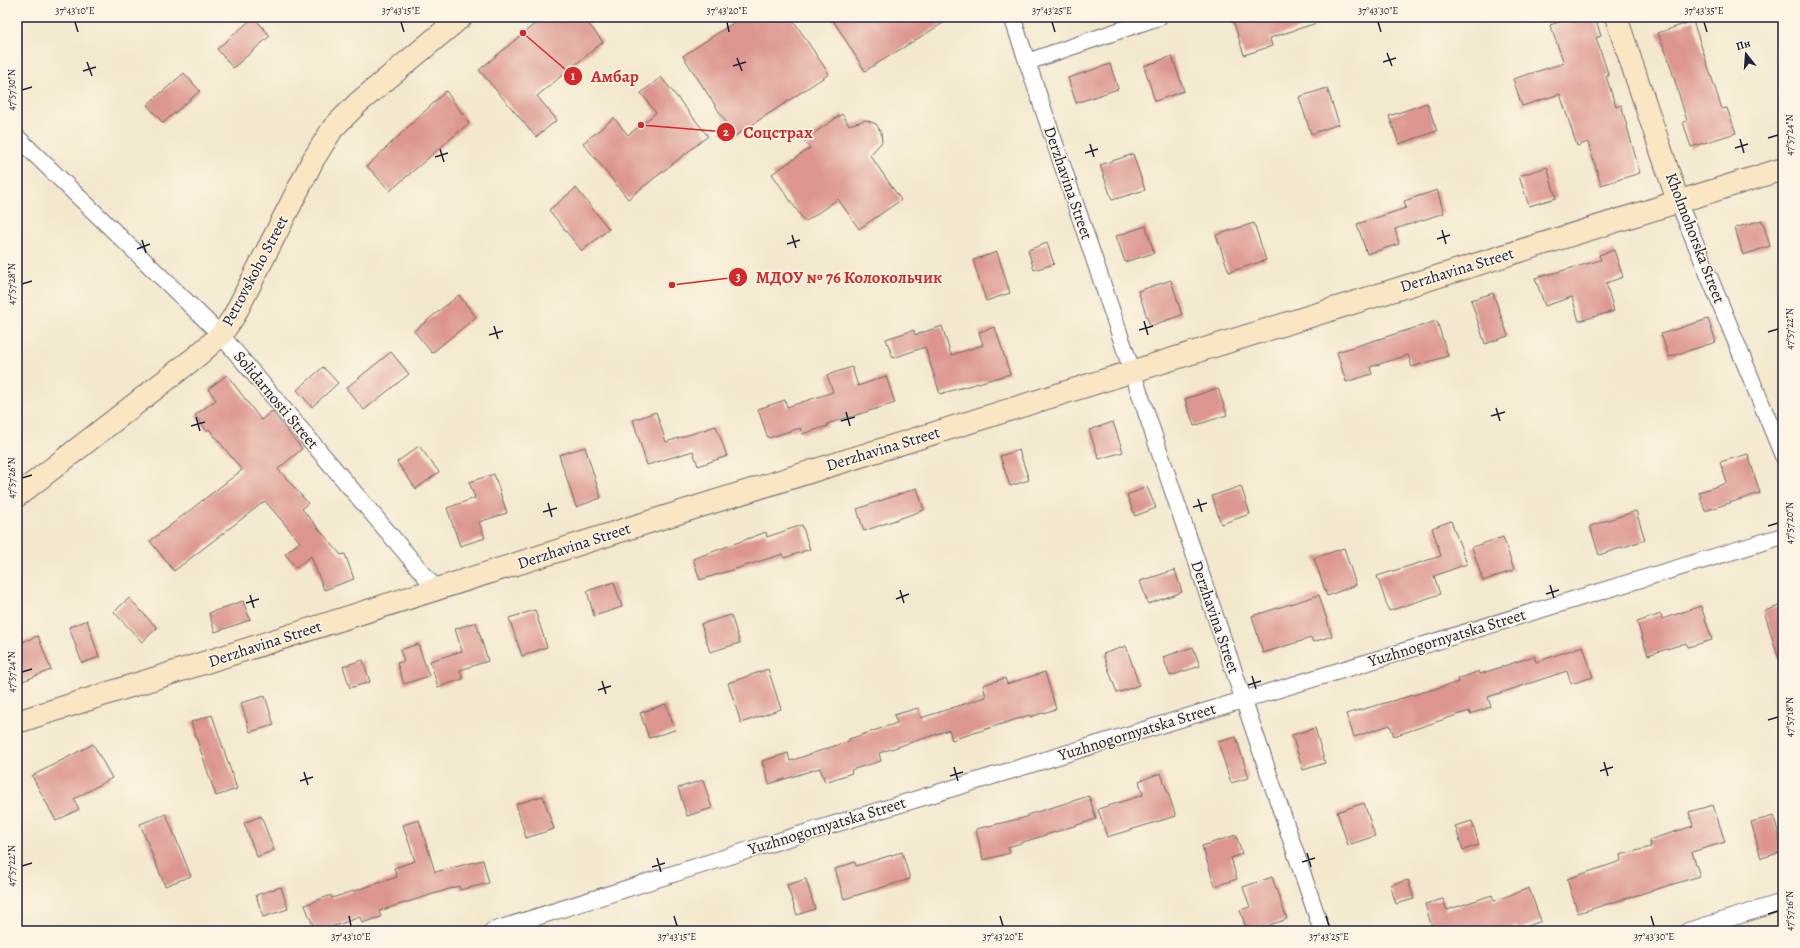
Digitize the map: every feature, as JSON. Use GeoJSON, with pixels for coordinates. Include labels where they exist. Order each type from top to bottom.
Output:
{"type":"FeatureCollection","features":[{"type":"Feature","properties":{"kind":"main road","name":"Petrovskoho Street"},"geometry":{"type":"LineString","coordinates":[[17,496],[197,356],[221,334],[234,316],[313,160],[333,128],[358,103],[461,17]]}},
{"type":"Feature","properties":{"kind":"main road","name":"Kholmohorska Street"},"geometry":{"type":"LineString","coordinates":[[1616,17],[1678,201]]}},
{"type":"Feature","properties":{"kind":"main road","name":"Derzhavina Street"},"geometry":{"type":"LineString","coordinates":[[17,722],[1131,371],[1783,169]]}},
{"type":"Feature","properties":{"kind":"street","name":"Derzhavina Street"},"geometry":{"type":"LineString","coordinates":[[1012,17],[1322,931]]}},
{"type":"Feature","properties":{"kind":"street"},"geometry":{"type":"LineString","coordinates":[[1027,62],[1159,17]]}},
{"type":"Feature","properties":{"kind":"street","name":"Solidarnosti Street"},"geometry":{"type":"LineString","coordinates":[[17,137],[221,334],[437,590]]}},
{"type":"Feature","properties":{"kind":"street","name":"Kholmohorska Street"},"geometry":{"type":"LineString","coordinates":[[1678,201],[1783,456]]}},
{"type":"Feature","properties":{"kind":"street","name":"Yuzhnogornyatska Street"},"geometry":{"type":"LineString","coordinates":[[492,931],[764,845],[1783,536]]}},
{"type":"Feature","properties":{"kind":"street"},"geometry":{"type":"LineString","coordinates":[[1688,931],[1783,902]]}},
{"type":"Feature","properties":{"kind":"building"},"geometry":{"type":"Polygon","coordinates":[[[254,17],[270,36],[233,68],[217,49],[254,17]]]}},
{"type":"Feature","properties":{"kind":"building"},"geometry":{"type":"Polygon","coordinates":[[[543,17],[583,17],[603,42],[537,96],[557,120],[536,137],[479,70],[543,17]]]}},
{"type":"Feature","properties":{"kind":"building"},"geometry":{"type":"Polygon","coordinates":[[[742,17],[791,17],[829,74],[735,136],[683,56],[742,17]]]}},
{"type":"Feature","properties":{"kind":"building"},"geometry":{"type":"Polygon","coordinates":[[[831,17],[953,17],[865,71],[831,17]]]}},
{"type":"Feature","properties":{"kind":"building"},"geometry":{"type":"Polygon","coordinates":[[[1232,17],[1325,17],[1326,20],[1270,38],[1272,46],[1244,55],[1232,17]]]}},
{"type":"Feature","properties":{"kind":"building"},"geometry":{"type":"Polygon","coordinates":[[[1574,17],[1595,17],[1601,36],[1596,38],[1609,76],[1606,76],[1616,107],[1621,105],[1640,173],[1601,185],[1588,142],[1577,146],[1560,94],[1522,106],[1513,79],[1564,63],[1550,25],[1574,17]]]}},
{"type":"Feature","properties":{"kind":"building"},"geometry":{"type":"Polygon","coordinates":[[[1693,21],[1722,109],[1727,108],[1736,133],[1691,147],[1683,122],[1687,121],[1668,58],[1658,33],[1693,21]]]}},
{"type":"Feature","properties":{"kind":"building"},"geometry":{"type":"Polygon","coordinates":[[[1172,56],[1184,91],[1155,101],[1144,66],[1172,56]]]}},
{"type":"Feature","properties":{"kind":"building"},"geometry":{"type":"Polygon","coordinates":[[[1110,64],[1118,89],[1076,103],[1068,78],[1110,64]]]}},
{"type":"Feature","properties":{"kind":"building"},"geometry":{"type":"Polygon","coordinates":[[[184,73],[200,91],[163,123],[147,105],[184,73]]]}},
{"type":"Feature","properties":{"kind":"building"},"geometry":{"type":"Polygon","coordinates":[[[661,77],[708,136],[628,199],[583,143],[614,118],[628,135],[656,113],[641,93],[661,77]]]}},
{"type":"Feature","properties":{"kind":"building"},"geometry":{"type":"Polygon","coordinates":[[[1327,88],[1339,124],[1311,134],[1299,97],[1327,88]]]}},
{"type":"Feature","properties":{"kind":"building"},"geometry":{"type":"Polygon","coordinates":[[[446,91],[469,123],[390,191],[367,166],[446,91]]]}},
{"type":"Feature","properties":{"kind":"building"},"geometry":{"type":"Polygon","coordinates":[[[1427,103],[1437,131],[1399,144],[1389,116],[1427,103]]]}},
{"type":"Feature","properties":{"kind":"building"},"geometry":{"type":"Polygon","coordinates":[[[842,114],[849,125],[866,120],[876,124],[881,132],[882,142],[870,155],[901,200],[859,229],[838,199],[805,222],[772,174],[810,148],[804,140],[842,114]]]}},
{"type":"Feature","properties":{"kind":"building"},"geometry":{"type":"Polygon","coordinates":[[[1133,154],[1145,190],[1112,200],[1100,165],[1133,154]]]}},
{"type":"Feature","properties":{"kind":"building"},"geometry":{"type":"Polygon","coordinates":[[[1547,167],[1556,198],[1529,206],[1519,176],[1547,167]]]}},
{"type":"Feature","properties":{"kind":"building"},"geometry":{"type":"Polygon","coordinates":[[[576,188],[609,229],[582,251],[549,210],[576,188]]]}},
{"type":"Feature","properties":{"kind":"building"},"geometry":{"type":"Polygon","coordinates":[[[1437,190],[1444,213],[1395,229],[1399,244],[1367,254],[1357,224],[1406,208],[1404,201],[1437,190]]]}},
{"type":"Feature","properties":{"kind":"building"},"geometry":{"type":"Polygon","coordinates":[[[1762,220],[1770,246],[1743,255],[1735,228],[1762,220]]]}},
{"type":"Feature","properties":{"kind":"building"},"geometry":{"type":"Polygon","coordinates":[[[1254,223],[1266,260],[1229,272],[1216,235],[1254,223]]]}},
{"type":"Feature","properties":{"kind":"building"},"geometry":{"type":"Polygon","coordinates":[[[1146,226],[1154,253],[1125,262],[1116,236],[1146,226]]]}},
{"type":"Feature","properties":{"kind":"building"},"geometry":{"type":"Polygon","coordinates":[[[1047,243],[1054,264],[1034,270],[1028,250],[1047,243]]]}},
{"type":"Feature","properties":{"kind":"building"},"geometry":{"type":"Polygon","coordinates":[[[1614,250],[1623,277],[1606,283],[1614,311],[1579,321],[1572,297],[1545,306],[1535,278],[1601,260],[1599,255],[1614,250]]]}},
{"type":"Feature","properties":{"kind":"building"},"geometry":{"type":"Polygon","coordinates":[[[997,252],[1010,293],[986,301],[973,260],[997,252]]]}},
{"type":"Feature","properties":{"kind":"building"},"geometry":{"type":"Polygon","coordinates":[[[1171,280],[1182,315],[1150,326],[1138,291],[1171,280]]]}},
{"type":"Feature","properties":{"kind":"building"},"geometry":{"type":"Polygon","coordinates":[[[1493,293],[1508,336],[1485,344],[1471,300],[1493,293]]]}},
{"type":"Feature","properties":{"kind":"building"},"geometry":{"type":"Polygon","coordinates":[[[459,295],[476,317],[432,353],[414,331],[459,295]]]}},
{"type":"Feature","properties":{"kind":"building"},"geometry":{"type":"Polygon","coordinates":[[[1708,319],[1716,342],[1669,357],[1661,334],[1708,319]]]}},
{"type":"Feature","properties":{"kind":"building"},"geometry":{"type":"Polygon","coordinates":[[[1437,321],[1448,356],[1412,367],[1408,355],[1370,367],[1372,374],[1346,382],[1337,352],[1437,321]]]}},
{"type":"Feature","properties":{"kind":"building"},"geometry":{"type":"Polygon","coordinates":[[[942,326],[951,355],[983,345],[979,332],[995,327],[1010,374],[940,394],[925,347],[893,358],[886,339],[914,330],[915,335],[942,326]]]}},
{"type":"Feature","properties":{"kind":"building"},"geometry":{"type":"Polygon","coordinates":[[[391,352],[409,374],[364,410],[346,388],[391,352]]]}},
{"type":"Feature","properties":{"kind":"building"},"geometry":{"type":"Polygon","coordinates":[[[323,367],[338,383],[312,407],[297,390],[323,367]]]}},
{"type":"Feature","properties":{"kind":"building"},"geometry":{"type":"Polygon","coordinates":[[[852,367],[858,386],[886,376],[895,403],[827,424],[828,426],[802,434],[800,428],[768,438],[758,409],[785,400],[787,407],[833,392],[827,375],[852,367]]]}},
{"type":"Feature","properties":{"kind":"building"},"geometry":{"type":"Polygon","coordinates":[[[227,375],[261,420],[272,411],[302,449],[278,469],[308,503],[302,509],[341,555],[345,554],[354,579],[324,590],[311,556],[296,568],[285,554],[300,542],[265,501],[174,571],[150,541],[242,470],[209,429],[207,431],[195,415],[216,400],[208,389],[227,375]]]}},
{"type":"Feature","properties":{"kind":"building"},"geometry":{"type":"Polygon","coordinates":[[[1218,388],[1227,415],[1194,426],[1185,399],[1218,388]]]}},
{"type":"Feature","properties":{"kind":"building"},"geometry":{"type":"Polygon","coordinates":[[[656,412],[666,442],[716,426],[727,456],[698,466],[693,451],[647,465],[633,420],[656,412]]]}},
{"type":"Feature","properties":{"kind":"building"},"geometry":{"type":"Polygon","coordinates":[[[1113,422],[1123,452],[1099,459],[1089,430],[1113,422]]]}},
{"type":"Feature","properties":{"kind":"building"},"geometry":{"type":"Polygon","coordinates":[[[419,446],[439,472],[416,489],[397,462],[419,446]]]}},
{"type":"Feature","properties":{"kind":"building"},"geometry":{"type":"Polygon","coordinates":[[[585,447],[601,498],[576,507],[559,455],[585,447]]]}},
{"type":"Feature","properties":{"kind":"building"},"geometry":{"type":"Polygon","coordinates":[[[1019,450],[1029,480],[1010,486],[1000,456],[1019,450]]]}},
{"type":"Feature","properties":{"kind":"building"},"geometry":{"type":"Polygon","coordinates":[[[1748,454],[1760,493],[1705,511],[1699,492],[1727,483],[1720,462],[1748,454]]]}},
{"type":"Feature","properties":{"kind":"building"},"geometry":{"type":"Polygon","coordinates":[[[494,474],[507,513],[479,522],[485,538],[460,546],[447,508],[475,498],[469,482],[494,474]]]}},
{"type":"Feature","properties":{"kind":"building"},"geometry":{"type":"Polygon","coordinates":[[[1241,486],[1250,514],[1221,524],[1212,496],[1241,486]]]}},
{"type":"Feature","properties":{"kind":"building"},"geometry":{"type":"Polygon","coordinates":[[[1147,487],[1156,508],[1135,516],[1127,495],[1147,487]]]}},
{"type":"Feature","properties":{"kind":"building"},"geometry":{"type":"Polygon","coordinates":[[[917,488],[924,510],[864,531],[857,509],[917,488]]]}},
{"type":"Feature","properties":{"kind":"building"},"geometry":{"type":"Polygon","coordinates":[[[1636,511],[1645,540],[1599,555],[1590,526],[1636,511]]]}},
{"type":"Feature","properties":{"kind":"building"},"geometry":{"type":"Polygon","coordinates":[[[1451,521],[1467,564],[1434,576],[1440,594],[1389,611],[1377,576],[1441,556],[1432,528],[1451,521]]]}},
{"type":"Feature","properties":{"kind":"building"},"geometry":{"type":"Polygon","coordinates":[[[802,525],[810,549],[784,558],[783,554],[700,580],[693,559],[766,532],[767,537],[802,525]]]}},
{"type":"Feature","properties":{"kind":"building"},"geometry":{"type":"Polygon","coordinates":[[[1503,537],[1514,570],[1483,581],[1472,547],[1503,537]]]}},
{"type":"Feature","properties":{"kind":"building"},"geometry":{"type":"Polygon","coordinates":[[[1344,548],[1356,585],[1327,596],[1314,558],[1344,548]]]}},
{"type":"Feature","properties":{"kind":"building"},"geometry":{"type":"Polygon","coordinates":[[[1175,570],[1182,592],[1148,604],[1140,581],[1175,570]]]}},
{"type":"Feature","properties":{"kind":"building"},"geometry":{"type":"Polygon","coordinates":[[[614,582],[622,607],[594,616],[587,591],[614,582]]]}},
{"type":"Feature","properties":{"kind":"building"},"geometry":{"type":"Polygon","coordinates":[[[1319,595],[1332,636],[1313,642],[1311,638],[1263,653],[1252,616],[1319,595]]]}},
{"type":"Feature","properties":{"kind":"building"},"geometry":{"type":"Polygon","coordinates":[[[129,598],[157,628],[142,642],[114,612],[129,598]]]}},
{"type":"Feature","properties":{"kind":"building"},"geometry":{"type":"Polygon","coordinates":[[[243,601],[250,620],[215,632],[209,613],[243,601]]]}},
{"type":"Feature","properties":{"kind":"building"},"geometry":{"type":"Polygon","coordinates":[[[1783,605],[1783,659],[1779,660],[1764,611],[1783,605]]]}},
{"type":"Feature","properties":{"kind":"building"},"geometry":{"type":"Polygon","coordinates":[[[1701,606],[1712,640],[1688,647],[1686,643],[1648,655],[1637,622],[1661,614],[1662,619],[1701,606]]]}},
{"type":"Feature","properties":{"kind":"building"},"geometry":{"type":"Polygon","coordinates":[[[535,610],[547,647],[522,656],[509,618],[535,610]]]}},
{"type":"Feature","properties":{"kind":"building"},"geometry":{"type":"Polygon","coordinates":[[[731,615],[740,643],[710,652],[701,624],[731,615]]]}},
{"type":"Feature","properties":{"kind":"building"},"geometry":{"type":"Polygon","coordinates":[[[87,620],[99,657],[82,663],[69,627],[87,620]]]}},
{"type":"Feature","properties":{"kind":"building"},"geometry":{"type":"Polygon","coordinates":[[[476,622],[488,661],[460,670],[463,679],[438,687],[430,661],[462,651],[455,629],[476,622]]]}},
{"type":"Feature","properties":{"kind":"building"},"geometry":{"type":"Polygon","coordinates":[[[38,636],[51,670],[23,681],[17,665],[17,644],[38,636]]]}},
{"type":"Feature","properties":{"kind":"building"},"geometry":{"type":"Polygon","coordinates":[[[418,644],[429,676],[404,684],[397,663],[404,661],[400,650],[418,644]]]}},
{"type":"Feature","properties":{"kind":"building"},"geometry":{"type":"Polygon","coordinates":[[[1126,646],[1139,685],[1117,693],[1103,654],[1126,646]]]}},
{"type":"Feature","properties":{"kind":"building"},"geometry":{"type":"Polygon","coordinates":[[[1583,646],[1593,677],[1571,684],[1567,671],[1488,697],[1491,707],[1470,714],[1469,711],[1394,736],[1390,725],[1354,737],[1346,714],[1459,682],[1458,679],[1479,671],[1480,674],[1534,656],[1536,662],[1583,646]]]}},
{"type":"Feature","properties":{"kind":"building"},"geometry":{"type":"Polygon","coordinates":[[[1193,647],[1200,666],[1170,676],[1163,657],[1193,647]]]}},
{"type":"Feature","properties":{"kind":"building"},"geometry":{"type":"Polygon","coordinates":[[[363,660],[370,682],[350,688],[343,666],[363,660]]]}},
{"type":"Feature","properties":{"kind":"building"},"geometry":{"type":"Polygon","coordinates":[[[768,669],[781,709],[741,723],[728,683],[768,669]]]}},
{"type":"Feature","properties":{"kind":"building"},"geometry":{"type":"Polygon","coordinates":[[[1045,672],[1056,709],[1030,717],[1030,715],[952,740],[949,730],[879,753],[881,761],[851,770],[852,773],[825,782],[820,768],[769,784],[762,761],[788,753],[790,761],[897,723],[894,715],[918,708],[921,718],[986,697],[983,685],[1005,678],[1007,684],[1045,672]]]}},
{"type":"Feature","properties":{"kind":"building"},"geometry":{"type":"Polygon","coordinates":[[[265,696],[274,725],[250,732],[241,703],[265,696]]]}},
{"type":"Feature","properties":{"kind":"building"},"geometry":{"type":"Polygon","coordinates":[[[666,704],[675,730],[649,738],[640,713],[666,704]]]}},
{"type":"Feature","properties":{"kind":"building"},"geometry":{"type":"Polygon","coordinates":[[[212,715],[237,789],[216,796],[191,722],[212,715]]]}},
{"type":"Feature","properties":{"kind":"building"},"geometry":{"type":"Polygon","coordinates":[[[1315,728],[1325,763],[1303,770],[1292,735],[1315,728]]]}},
{"type":"Feature","properties":{"kind":"building"},"geometry":{"type":"Polygon","coordinates":[[[1236,737],[1249,778],[1231,783],[1218,742],[1236,737]]]}},
{"type":"Feature","properties":{"kind":"building"},"geometry":{"type":"Polygon","coordinates":[[[93,744],[112,778],[74,799],[79,809],[56,821],[32,776],[93,744]]]}},
{"type":"Feature","properties":{"kind":"building"},"geometry":{"type":"Polygon","coordinates":[[[1161,773],[1176,816],[1107,837],[1098,809],[1143,795],[1139,781],[1161,773]]]}},
{"type":"Feature","properties":{"kind":"building"},"geometry":{"type":"Polygon","coordinates":[[[703,780],[712,808],[687,816],[678,788],[703,780]]]}},
{"type":"Feature","properties":{"kind":"building"},"geometry":{"type":"Polygon","coordinates":[[[543,796],[554,829],[526,838],[516,804],[543,796]]]}},
{"type":"Feature","properties":{"kind":"building"},"geometry":{"type":"Polygon","coordinates":[[[1089,796],[1096,819],[1008,847],[1010,853],[983,860],[976,829],[1027,817],[1027,815],[1089,796]]]}},
{"type":"Feature","properties":{"kind":"building"},"geometry":{"type":"Polygon","coordinates":[[[1364,803],[1375,836],[1348,845],[1337,812],[1364,803]]]}},
{"type":"Feature","properties":{"kind":"building"},"geometry":{"type":"Polygon","coordinates":[[[1713,805],[1725,842],[1692,852],[1700,876],[1578,913],[1567,879],[1621,861],[1620,855],[1651,847],[1649,840],[1693,826],[1689,812],[1713,805]]]}},
{"type":"Feature","properties":{"kind":"building"},"geometry":{"type":"Polygon","coordinates":[[[166,814],[191,876],[165,886],[140,824],[166,814]]]}},
{"type":"Feature","properties":{"kind":"building"},"geometry":{"type":"Polygon","coordinates":[[[261,816],[274,850],[257,857],[244,823],[261,816]]]}},
{"type":"Feature","properties":{"kind":"building"},"geometry":{"type":"Polygon","coordinates":[[[1774,816],[1783,852],[1761,858],[1751,822],[1774,816]]]}},
{"type":"Feature","properties":{"kind":"building"},"geometry":{"type":"Polygon","coordinates":[[[419,820],[435,872],[483,860],[489,883],[460,890],[459,886],[379,911],[381,917],[362,923],[360,917],[321,931],[315,931],[305,905],[331,895],[332,898],[397,877],[394,868],[415,861],[403,825],[419,820]]]}},
{"type":"Feature","properties":{"kind":"building"},"geometry":{"type":"Polygon","coordinates":[[[1472,821],[1479,845],[1463,850],[1455,826],[1472,821]]]}},
{"type":"Feature","properties":{"kind":"building"},"geometry":{"type":"Polygon","coordinates":[[[1236,835],[1242,854],[1231,858],[1237,879],[1215,886],[1202,846],[1236,835]]]}},
{"type":"Feature","properties":{"kind":"building"},"geometry":{"type":"Polygon","coordinates":[[[902,852],[910,879],[844,899],[835,869],[855,862],[856,866],[902,852]]]}},
{"type":"Feature","properties":{"kind":"building"},"geometry":{"type":"Polygon","coordinates":[[[1272,877],[1287,919],[1253,931],[1247,931],[1240,910],[1250,907],[1243,887],[1272,877]]]}},
{"type":"Feature","properties":{"kind":"building"},"geometry":{"type":"Polygon","coordinates":[[[806,879],[815,909],[797,915],[787,885],[806,879]]]}},
{"type":"Feature","properties":{"kind":"building"},"geometry":{"type":"Polygon","coordinates":[[[1408,880],[1414,899],[1396,904],[1390,885],[1408,880]]]}},
{"type":"Feature","properties":{"kind":"building"},"geometry":{"type":"Polygon","coordinates":[[[281,887],[288,909],[263,917],[256,895],[281,887]]]}},
{"type":"Feature","properties":{"kind":"building"},"geometry":{"type":"Polygon","coordinates":[[[1529,888],[1541,921],[1518,930],[1517,926],[1502,931],[1433,931],[1425,904],[1443,899],[1447,910],[1492,895],[1494,901],[1529,888]]]}},
{"type":"Feature","properties":{"kind":"place","name":"Амбар"},"geometry":{"type":"Point","coordinates":[523,33]}},
{"type":"Feature","properties":{"kind":"place","name":"Соцстрах"},"geometry":{"type":"Point","coordinates":[641,125]}},
{"type":"Feature","properties":{"kind":"place","name":"МДОУ № 76 Колокольчик"},"geometry":{"type":"Point","coordinates":[672,285]}}]}
